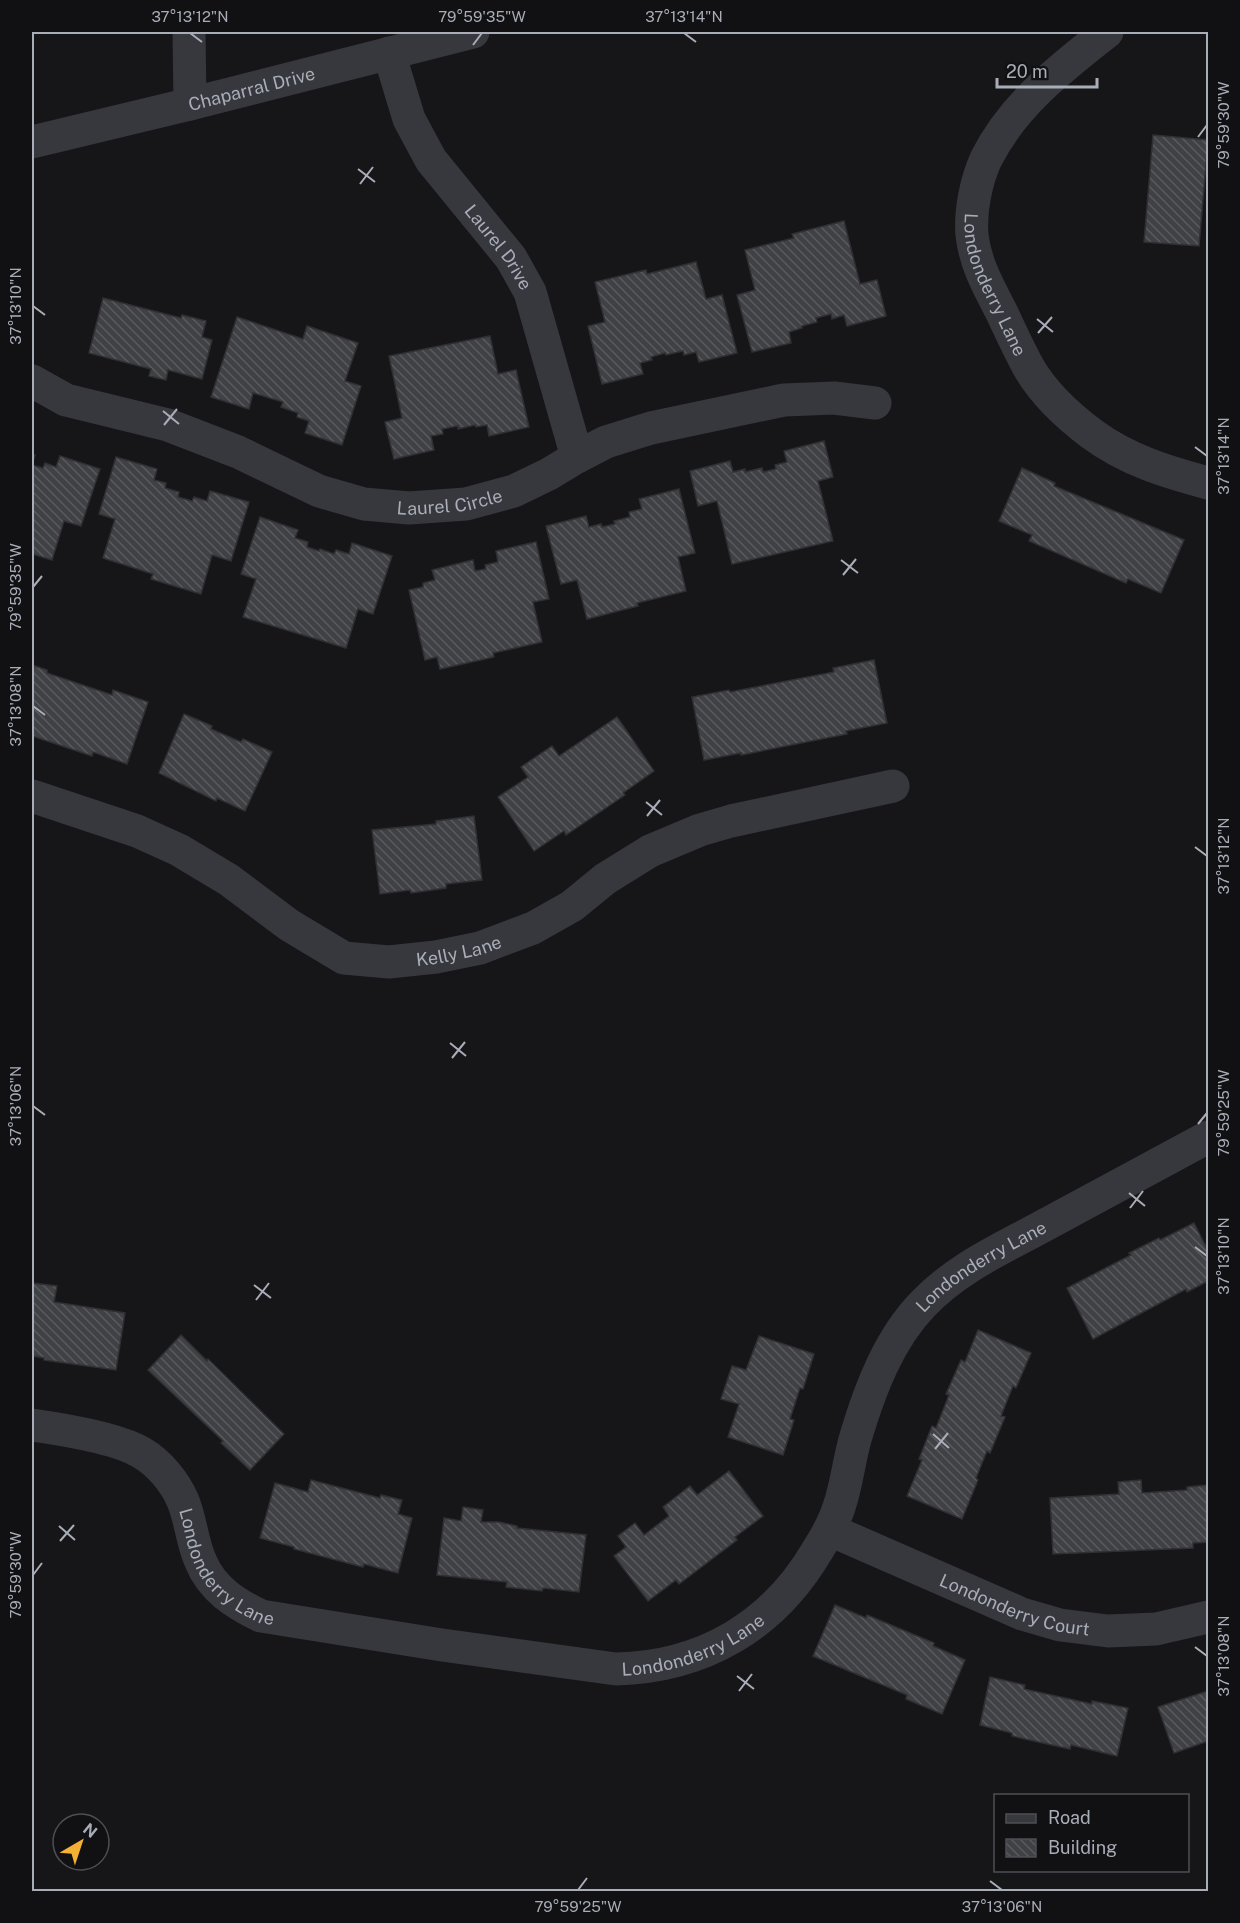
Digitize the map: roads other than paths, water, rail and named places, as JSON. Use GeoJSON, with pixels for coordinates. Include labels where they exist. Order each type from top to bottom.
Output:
{"type":"FeatureCollection","features":[{"type":"Feature","properties":{"kind":"street"},"geometry":{"type":"LineString","coordinates":[[189,32],[190,104]]}},
{"type":"Feature","properties":{"kind":"street","name":"Chaparral Drive"},"geometry":{"type":"LineString","coordinates":[[32,142],[473,32]]}},
{"type":"Feature","properties":{"kind":"street","name":"Londonderry Lane"},"geometry":{"type":"LineString","coordinates":[[1107,32],[1048,79],[1014,116],[986,160],[975,192],[972,234],[979,268],[1030,370],[1057,404],[1092,434],[1133,459],[1169,473],[1209,483]]}},
{"type":"Feature","properties":{"kind":"street","name":"Laurel Drive"},"geometry":{"type":"LineString","coordinates":[[389,53],[409,119],[431,160],[511,258],[530,292],[577,457]]}},
{"type":"Feature","properties":{"kind":"street","name":"Laurel Circle"},"geometry":{"type":"LineString","coordinates":[[32,381],[66,400],[168,425],[238,452],[319,491],[364,504],[409,508],[466,504],[514,491],[606,442],[651,428],[784,400],[834,398],[875,403]]}},
{"type":"Feature","properties":{"kind":"street","name":"Kelly Lane"},"geometry":{"type":"LineString","coordinates":[[32,796],[137,831],[179,850],[228,880],[289,925],[344,958],[389,962],[436,957],[480,948],[533,928],[572,906],[605,879],[651,851],[700,830],[731,821],[893,786]]}},
{"type":"Feature","properties":{"kind":"street","name":"Londonderry Lane"},"geometry":{"type":"LineString","coordinates":[[32,1425],[127,1445],[144,1454],[166,1474],[183,1501],[201,1563],[215,1586],[236,1604],[261,1616],[616,1670],[677,1662],[710,1650],[749,1629],[777,1606],[806,1571],[830,1530],[839,1506],[856,1437],[875,1382],[901,1330],[924,1303],[965,1268],[1209,1137]]}},
{"type":"Feature","properties":{"kind":"street","name":"Londonderry Court"},"geometry":{"type":"LineString","coordinates":[[830,1530],[1022,1614],[1060,1625],[1108,1630],[1156,1629],[1209,1617]]}}]}
